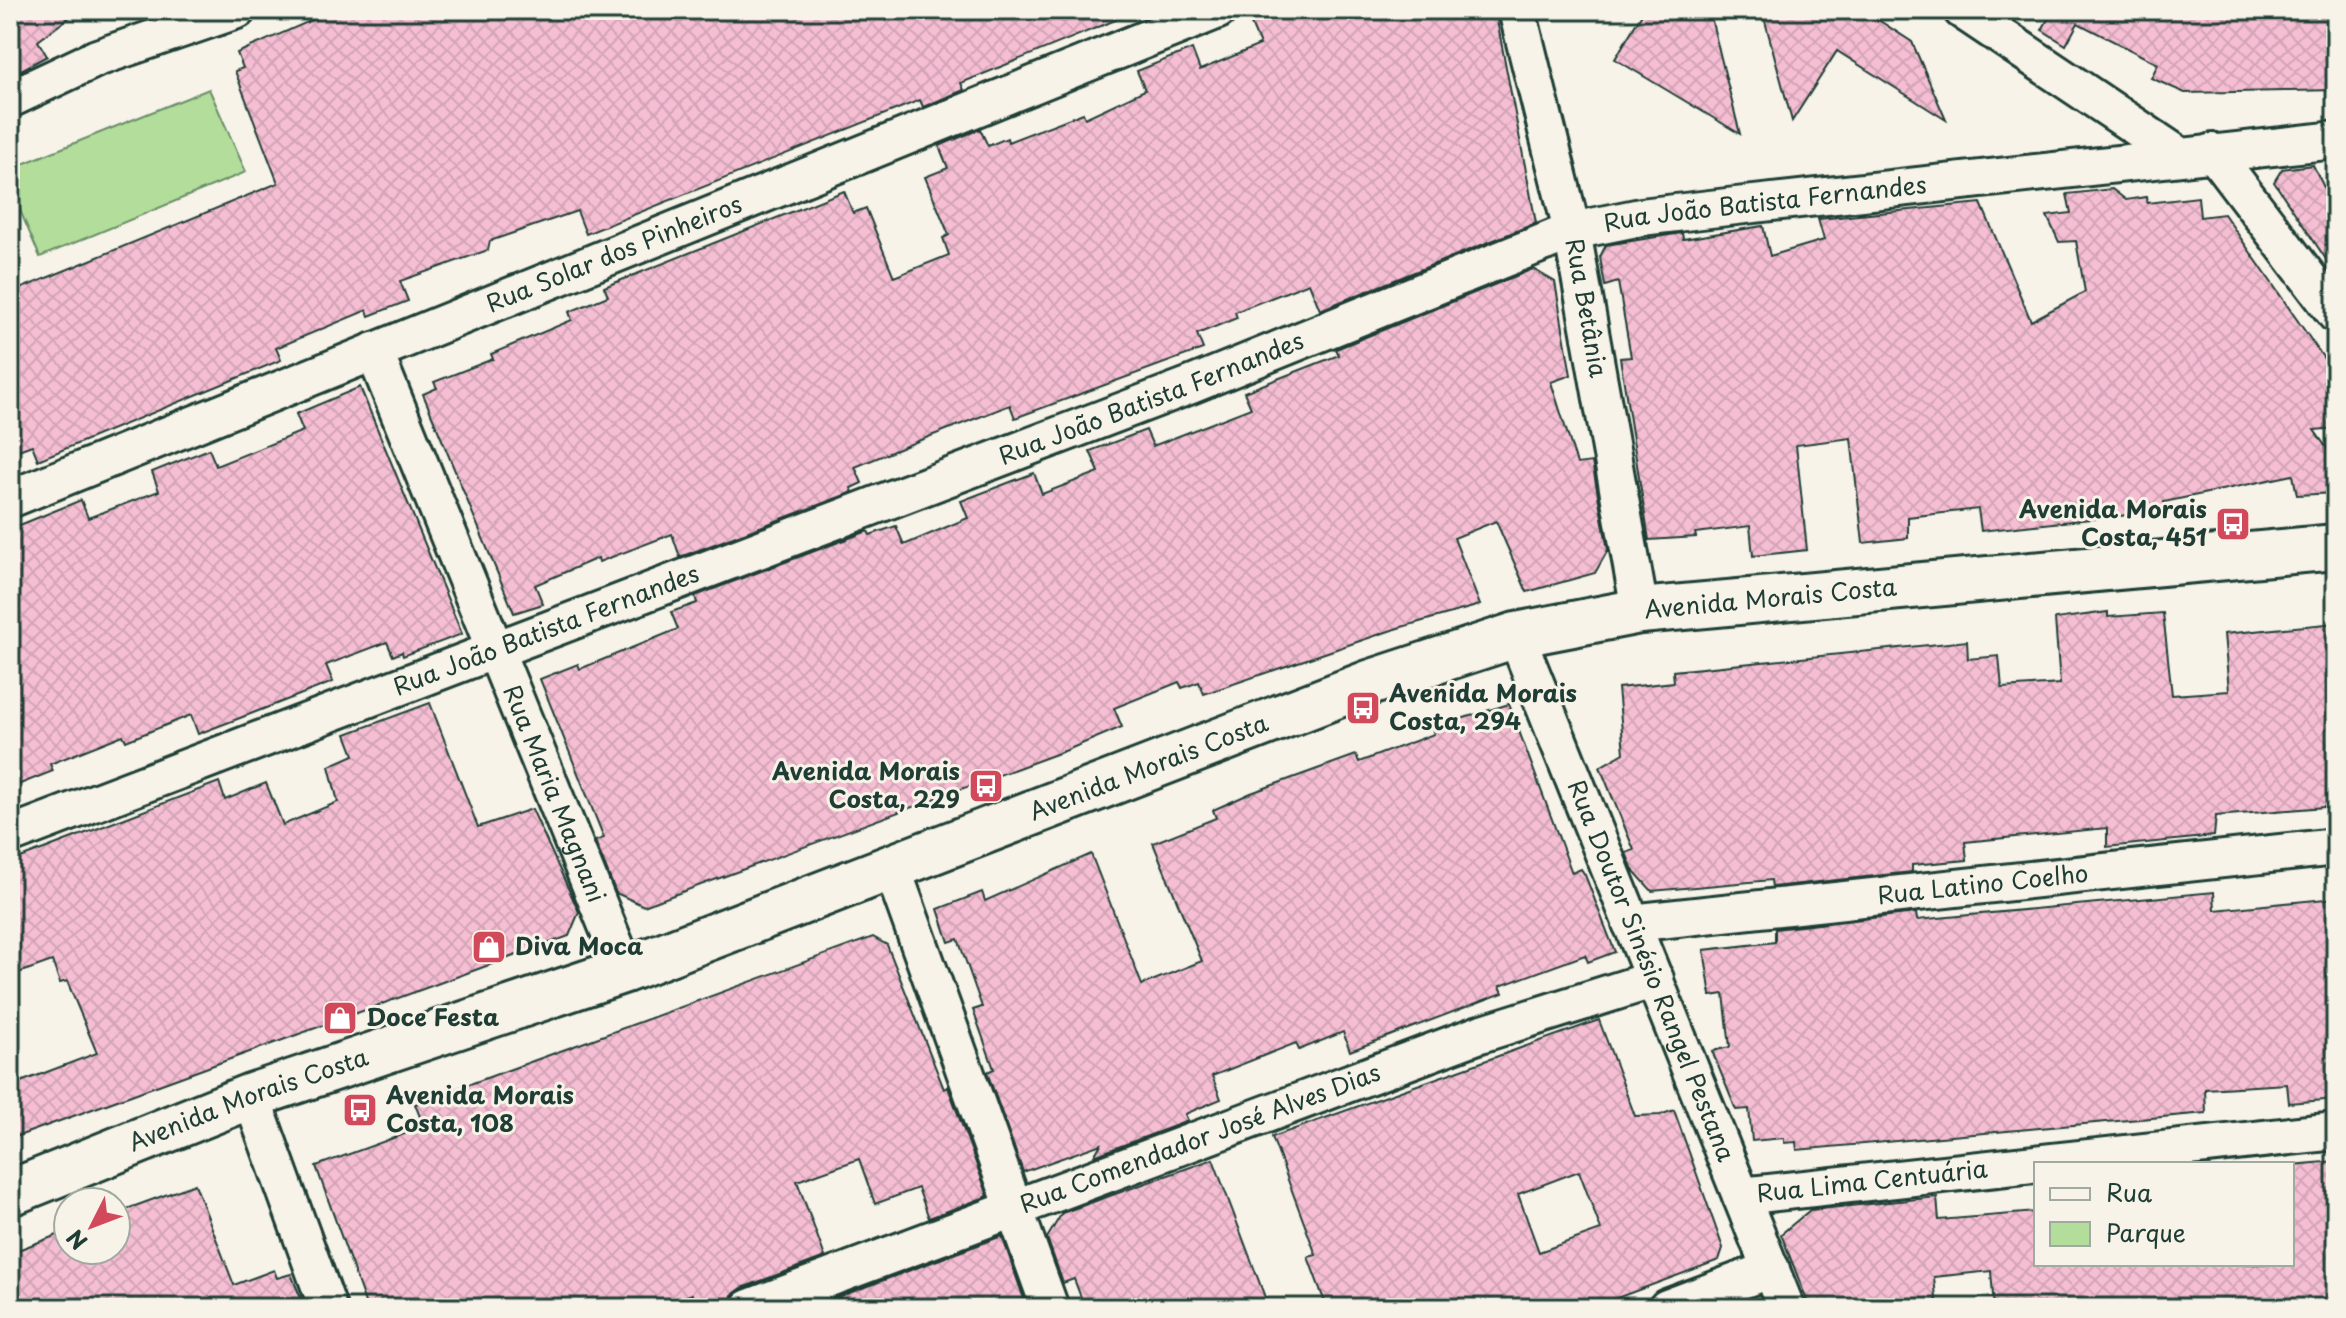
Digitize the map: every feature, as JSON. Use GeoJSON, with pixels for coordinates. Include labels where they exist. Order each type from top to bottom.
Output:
{"type":"FeatureCollection","features":[{"type":"Feature","properties":{"kind":"street"},"geometry":{"type":"LineString","coordinates":[[97,58],[149,10]]}},
{"type":"Feature","properties":{"kind":"street"},"geometry":{"type":"LineString","coordinates":[[10,99],[97,58],[237,10]]}},
{"type":"Feature","properties":{"kind":"street","name":"Rua Solar dos Pinheiros"},"geometry":{"type":"LineString","coordinates":[[10,499],[1218,10]]}},
{"type":"Feature","properties":{"kind":"street","name":"Rua Betânia"},"geometry":{"type":"LineString","coordinates":[[1517,10],[1572,231],[1640,611]]}},
{"type":"Feature","properties":{"kind":"street"},"geometry":{"type":"LineString","coordinates":[[1962,10],[2196,154],[2336,314]]}},
{"type":"Feature","properties":{"kind":"street","name":"Rua João Batista Fernandes"},"geometry":{"type":"LineString","coordinates":[[10,835],[1176,390],[1572,231],[1673,213],[2336,140]]}},
{"type":"Feature","properties":{"kind":"street","name":"Rua Maria Magnani"},"geometry":{"type":"LineString","coordinates":[[374,351],[625,970]]}},
{"type":"Feature","properties":{"kind":"street","name":"Avenida Morais Costa"},"geometry":{"type":"LineString","coordinates":[[10,1193],[251,1096],[625,970],[1369,683],[1516,635],[1640,611],[2336,547]]}},
{"type":"Feature","properties":{"kind":"street","name":"Rua Doutor Sinésio Rangel Pestana"},"geometry":{"type":"LineString","coordinates":[[1516,635],[1786,1308]]}},
{"type":"Feature","properties":{"kind":"street","name":"Rua Latino Coelho"},"geometry":{"type":"LineString","coordinates":[[1631,923],[2336,847]]}},
{"type":"Feature","properties":{"kind":"street"},"geometry":{"type":"LineString","coordinates":[[892,868],[1050,1308]]}},
{"type":"Feature","properties":{"kind":"street","name":"Rua Comendador José Alves Dias"},"geometry":{"type":"LineString","coordinates":[[749,1308],[1480,1034],[1655,979]]}},
{"type":"Feature","properties":{"kind":"street"},"geometry":{"type":"LineString","coordinates":[[251,1096],[328,1308]]}},
{"type":"Feature","properties":{"kind":"street","name":"Rua Lima Centuária"},"geometry":{"type":"LineString","coordinates":[[2052,1162],[2336,1131]]}},
{"type":"Feature","properties":{"kind":"street","name":"Rua Lima Centuária"},"geometry":{"type":"LineString","coordinates":[[1741,1196],[2034,1164]]}},
{"type":"Feature","properties":{"kind":"street"},"geometry":{"type":"LineString","coordinates":[[1667,1308],[1771,1269]]}},
{"type":"Feature","properties":{"kind":"green space"},"geometry":{"type":"Polygon","coordinates":[[[209,89],[246,172],[40,257],[10,187],[10,169],[209,89]]]}},
{"type":"Feature","properties":{"kind":"building"},"geometry":{"type":"Polygon","coordinates":[[[10,10],[79,10],[38,41],[47,56],[10,76],[10,10]]]}},
{"type":"Feature","properties":{"kind":"building"},"geometry":{"type":"Polygon","coordinates":[[[335,10],[1138,11],[961,83],[964,90],[923,107],[920,100],[586,234],[577,211],[490,241],[488,250],[400,281],[408,301],[369,316],[367,310],[276,348],[281,360],[38,460],[32,445],[10,453],[10,413],[19,409],[10,385],[10,293],[278,183],[235,71],[243,68],[237,53],[335,10]]]}},
{"type":"Feature","properties":{"kind":"building"},"geometry":{"type":"Polygon","coordinates":[[[1285,10],[1495,10],[1536,223],[1320,310],[1309,283],[1235,312],[1237,318],[1197,334],[1203,349],[1015,418],[1010,405],[918,441],[855,467],[862,483],[851,488],[853,492],[680,557],[672,534],[599,562],[598,558],[535,585],[543,604],[514,613],[423,394],[437,388],[434,382],[493,359],[491,354],[572,320],[569,312],[608,296],[604,287],[844,191],[853,213],[866,208],[894,277],[949,255],[943,238],[949,235],[925,177],[948,168],[939,146],[980,129],[988,146],[1007,138],[1008,142],[1083,113],[1085,118],[1145,90],[1137,71],[1192,49],[1200,70],[1260,45],[1251,24],[1285,10]]]}},
{"type":"Feature","properties":{"kind":"building"},"geometry":{"type":"Polygon","coordinates":[[[1644,10],[1709,10],[1740,134],[1615,59],[1644,10]]]}},
{"type":"Feature","properties":{"kind":"building"},"geometry":{"type":"Polygon","coordinates":[[[1762,10],[1863,10],[1912,42],[1946,120],[1837,51],[1792,121],[1762,10]]]}},
{"type":"Feature","properties":{"kind":"building"},"geometry":{"type":"Polygon","coordinates":[[[2053,10],[2336,10],[2336,90],[2185,93],[2151,78],[2158,64],[2078,23],[2066,45],[2042,30],[2053,10]]]}},
{"type":"Feature","properties":{"kind":"building"},"geometry":{"type":"Polygon","coordinates":[[[2313,165],[2336,212],[2336,274],[2274,182],[2282,169],[2313,165]]]}},
{"type":"Feature","properties":{"kind":"building"},"geometry":{"type":"Polygon","coordinates":[[[2112,189],[2126,200],[2146,197],[2147,203],[2198,197],[2200,217],[2224,214],[2336,376],[2336,428],[2314,430],[2336,461],[2336,493],[2297,495],[2293,475],[2164,502],[2165,511],[1981,531],[1978,509],[1908,517],[1908,538],[1863,543],[1851,438],[1796,445],[1807,550],[1753,556],[1750,526],[1695,533],[1696,537],[1649,540],[1620,358],[1631,357],[1618,282],[1605,286],[1600,257],[1606,245],[1682,233],[1683,239],[1763,226],[1770,256],[1824,240],[1818,219],[1981,203],[2031,321],[2085,292],[2076,241],[2059,242],[2047,216],[2071,213],[2067,194],[2112,189]]]}},
{"type":"Feature","properties":{"kind":"building"},"geometry":{"type":"Polygon","coordinates":[[[1533,269],[1555,282],[1571,375],[1551,382],[1577,464],[1592,462],[1608,550],[1595,573],[1527,592],[1496,521],[1454,538],[1480,605],[1398,628],[1204,694],[1199,682],[1182,688],[1179,682],[1114,708],[1122,727],[1067,750],[644,906],[616,893],[595,841],[604,838],[540,679],[578,664],[580,669],[678,629],[671,612],[697,603],[695,596],[868,531],[870,535],[896,526],[904,545],[968,518],[961,501],[1034,473],[1042,494],[1099,472],[1090,451],[1146,430],[1153,446],[1251,408],[1244,392],[1339,355],[1336,349],[1533,269]]]}},
{"type":"Feature","properties":{"kind":"building"},"geometry":{"type":"Polygon","coordinates":[[[360,387],[462,634],[403,656],[402,652],[393,656],[387,642],[326,665],[333,682],[253,713],[198,734],[191,715],[126,741],[123,735],[50,764],[53,771],[10,788],[10,529],[81,500],[88,518],[159,491],[152,472],[209,449],[216,466],[303,431],[296,414],[360,387]]]}},
{"type":"Feature","properties":{"kind":"building"},"geometry":{"type":"Polygon","coordinates":[[[2108,612],[2108,617],[2163,613],[2172,695],[2229,691],[2224,634],[2336,623],[2336,806],[2216,816],[2214,836],[2107,847],[2107,828],[1965,842],[1967,860],[1912,865],[1912,872],[1772,887],[1771,880],[1652,891],[1633,870],[1626,853],[1634,850],[1600,767],[1624,753],[1618,688],[1674,682],[1673,671],[1967,641],[1968,659],[1999,656],[2002,688],[2060,684],[2055,619],[2108,612]]]}},
{"type":"Feature","properties":{"kind":"building"},"geometry":{"type":"Polygon","coordinates":[[[430,703],[478,827],[532,809],[579,912],[569,936],[10,1139],[10,1086],[97,1053],[67,981],[60,983],[52,961],[10,976],[10,862],[219,782],[225,800],[266,783],[283,825],[338,802],[329,766],[354,755],[346,734],[430,703]]]}},
{"type":"Feature","properties":{"kind":"building"},"geometry":{"type":"Polygon","coordinates":[[[1509,704],[1572,873],[1581,869],[1585,875],[1615,952],[1588,962],[1585,955],[1500,986],[1503,993],[1350,1051],[1343,1032],[1299,1050],[1296,1043],[1212,1076],[1221,1099],[1185,1114],[1188,1121],[1094,1156],[1101,1144],[1023,1172],[987,1072],[994,1069],[973,1010],[982,1007],[958,939],[949,942],[938,909],[982,892],[985,901],[1091,854],[1142,985],[1202,961],[1153,843],[1216,818],[1213,810],[1251,793],[1356,755],[1359,762],[1434,734],[1432,728],[1509,704]]]}},
{"type":"Feature","properties":{"kind":"building"},"geometry":{"type":"Polygon","coordinates":[[[2214,892],[2215,910],[2336,898],[2336,1099],[2289,1103],[2287,1084],[2205,1089],[2206,1113],[1797,1150],[1796,1142],[1784,1143],[1784,1138],[1752,1141],[1749,1109],[1736,1110],[1712,1051],[1730,1047],[1724,994],[1711,996],[1704,950],[1775,942],[1775,929],[1916,913],[1917,920],[2214,892]]]}},
{"type":"Feature","properties":{"kind":"building"},"geometry":{"type":"Polygon","coordinates":[[[873,937],[887,945],[944,1089],[948,1087],[988,1196],[929,1218],[918,1188],[875,1204],[859,1159],[797,1181],[825,1257],[742,1288],[732,1295],[729,1308],[694,1308],[692,1294],[654,1308],[367,1308],[316,1166],[424,1127],[415,1104],[873,937]]]}},
{"type":"Feature","properties":{"kind":"building"},"geometry":{"type":"Polygon","coordinates":[[[1599,1020],[1635,1116],[1660,1115],[1674,1110],[1723,1248],[1719,1260],[1590,1308],[1327,1308],[1308,1257],[1316,1255],[1272,1137],[1599,1020]],[[1579,1171],[1518,1194],[1539,1252],[1601,1230],[1579,1171]]]}},
{"type":"Feature","properties":{"kind":"building"},"geometry":{"type":"Polygon","coordinates":[[[1213,1159],[1269,1308],[1085,1308],[1074,1279],[1063,1283],[1047,1238],[1062,1213],[1213,1159]]]}},
{"type":"Feature","properties":{"kind":"building"},"geometry":{"type":"Polygon","coordinates":[[[2336,1161],[2336,1308],[1994,1308],[1991,1271],[1934,1277],[1937,1308],[1810,1308],[1781,1234],[1810,1210],[1937,1197],[1939,1220],[2034,1212],[2034,1266],[2294,1266],[2294,1165],[2336,1161]]]}},
{"type":"Feature","properties":{"kind":"building"},"geometry":{"type":"Polygon","coordinates":[[[195,1184],[234,1285],[274,1270],[277,1278],[291,1274],[305,1308],[10,1308],[10,1253],[52,1237],[52,1266],[132,1266],[132,1207],[195,1184]]]}},
{"type":"Feature","properties":{"kind":"building"},"geometry":{"type":"Polygon","coordinates":[[[1002,1236],[1024,1299],[1020,1301],[1022,1308],[809,1308],[1002,1236]]]}},
{"type":"Feature","properties":{"kind":"place","name":"Avenida Morais Costa, 451"},"geometry":{"type":"Point","coordinates":[2233,524]}},
{"type":"Feature","properties":{"kind":"place","name":"Avenida Morais Costa, 294"},"geometry":{"type":"Point","coordinates":[1363,708]}},
{"type":"Feature","properties":{"kind":"place","name":"Avenida Morais Costa, 229"},"geometry":{"type":"Point","coordinates":[986,786]}},
{"type":"Feature","properties":{"kind":"place","name":"Diva Moca"},"geometry":{"type":"Point","coordinates":[489,947]}},
{"type":"Feature","properties":{"kind":"place","name":"Doce Festa"},"geometry":{"type":"Point","coordinates":[340,1018]}},
{"type":"Feature","properties":{"kind":"place","name":"Avenida Morais Costa, 108"},"geometry":{"type":"Point","coordinates":[360,1110]}}]}
